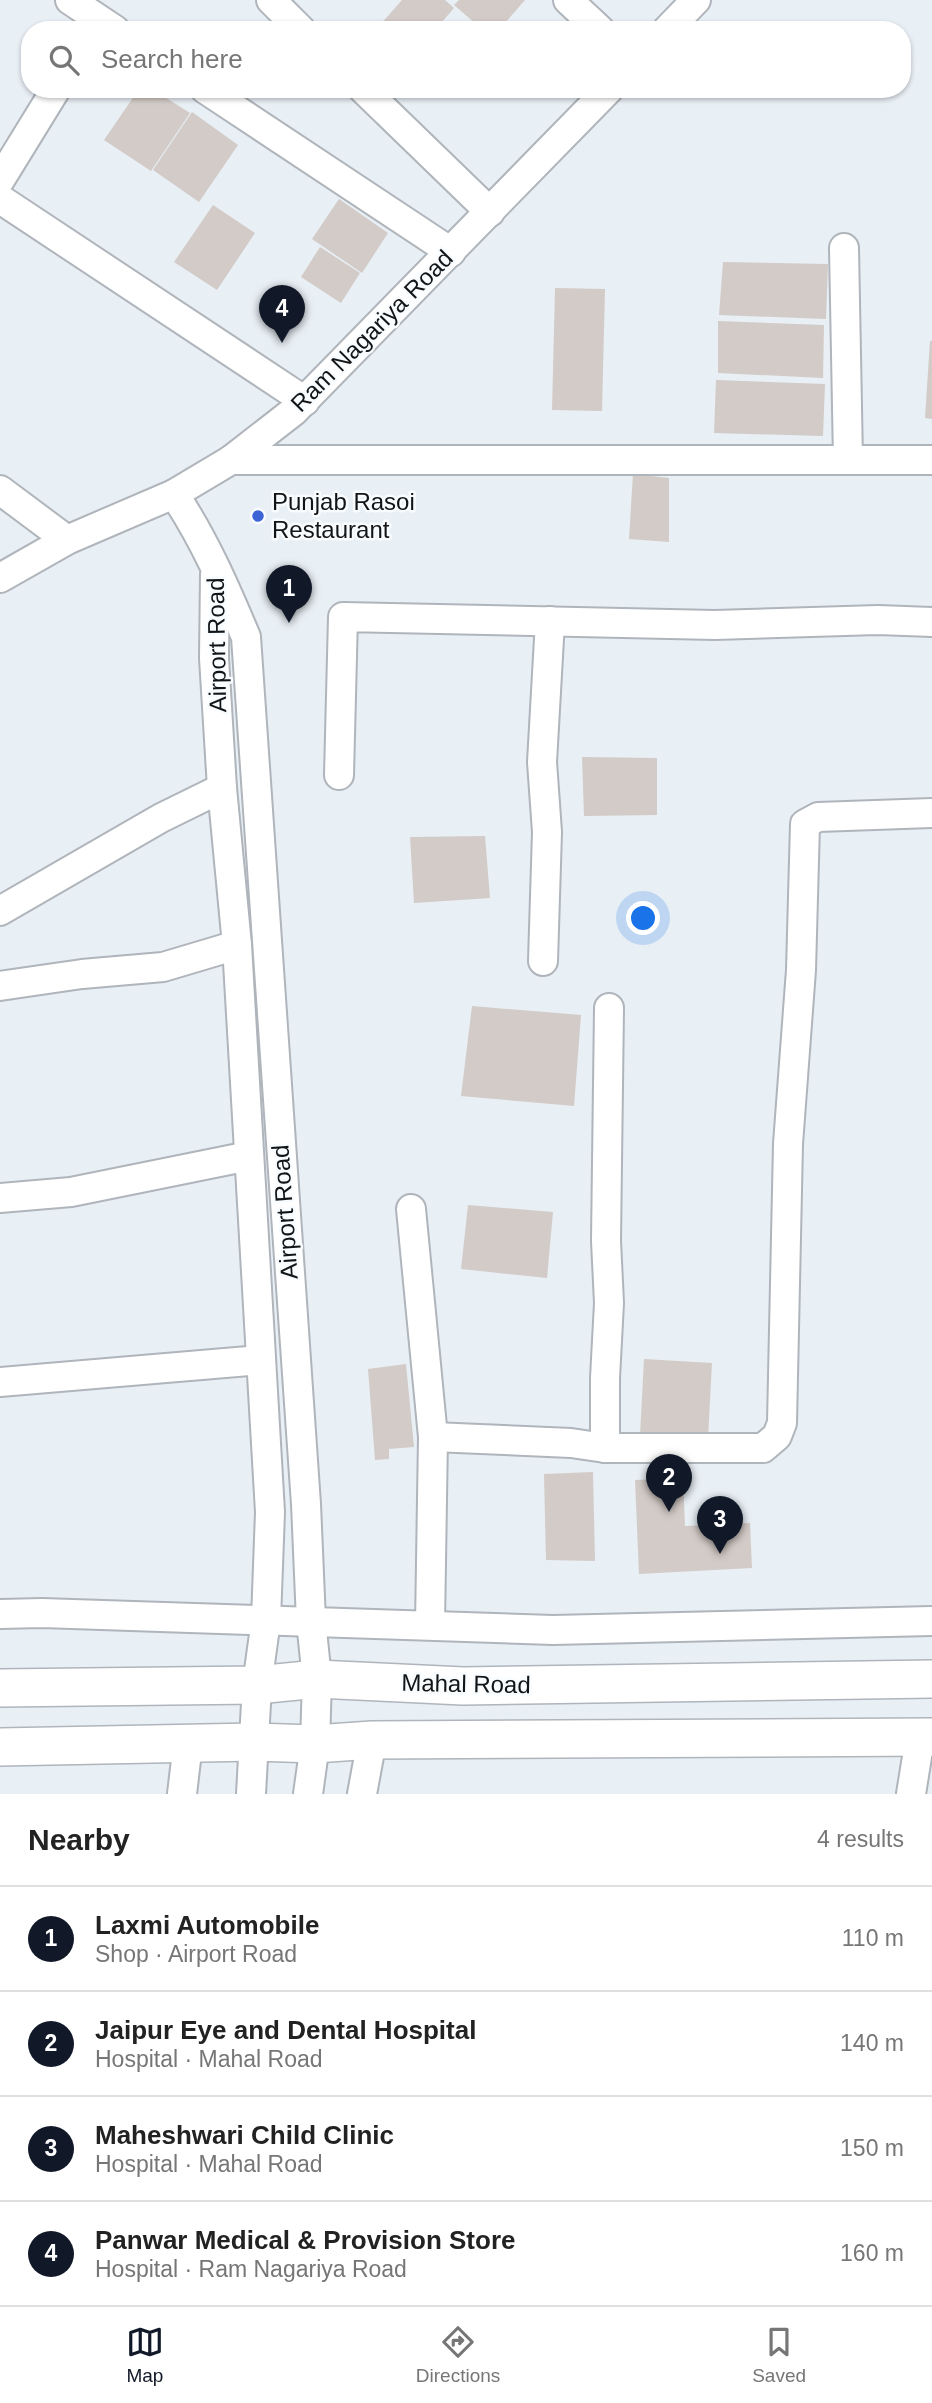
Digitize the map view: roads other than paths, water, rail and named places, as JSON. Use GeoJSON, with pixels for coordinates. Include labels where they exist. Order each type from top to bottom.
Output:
{"type":"FeatureCollection","features":[{"type":"Feature","properties":{"kind":"main road","name":"Mahal Road"},"geometry":{"type":"LineString","coordinates":[[0,1688],[257,1685],[317,1679],[463,1686],[932,1679]]}},
{"type":"Feature","properties":{"kind":"main road"},"geometry":{"type":"LineString","coordinates":[[0,1747],[188,1742],[315,1744],[373,1740],[926,1737]]}},
{"type":"Feature","properties":{"kind":"street"},"geometry":{"type":"LineString","coordinates":[[70,0],[97,21]]}},
{"type":"Feature","properties":{"kind":"street"},"geometry":{"type":"LineString","coordinates":[[271,0],[293,21]]}},
{"type":"Feature","properties":{"kind":"street"},"geometry":{"type":"LineString","coordinates":[[568,0],[590,21]]}},
{"type":"Feature","properties":{"kind":"street"},"geometry":{"type":"LineString","coordinates":[[676,21],[696,0]]}},
{"type":"Feature","properties":{"kind":"street"},"geometry":{"type":"LineString","coordinates":[[0,180],[50,98]]}},
{"type":"Feature","properties":{"kind":"street"},"geometry":{"type":"LineString","coordinates":[[219,98],[451,252]]}},
{"type":"Feature","properties":{"kind":"street"},"geometry":{"type":"LineString","coordinates":[[372,98],[489,212]]}},
{"type":"Feature","properties":{"kind":"street","name":"Ram Nagariya Road"},"geometry":{"type":"LineString","coordinates":[[0,578],[67,540],[174,494],[231,460],[305,401],[600,98]]}},
{"type":"Feature","properties":{"kind":"street"},"geometry":{"type":"LineString","coordinates":[[0,199],[305,401]]}},
{"type":"Feature","properties":{"kind":"street"},"geometry":{"type":"LineString","coordinates":[[844,248],[848,460]]}},
{"type":"Feature","properties":{"kind":"street"},"geometry":{"type":"LineString","coordinates":[[231,460],[932,460]]}},
{"type":"Feature","properties":{"kind":"street"},"geometry":{"type":"LineString","coordinates":[[0,491],[67,540]]}},
{"type":"Feature","properties":{"kind":"street"},"geometry":{"type":"LineString","coordinates":[[174,494],[216,565]]}},
{"type":"Feature","properties":{"kind":"street","name":"Airport Road"},"geometry":{"type":"LineString","coordinates":[[216,565],[214,658],[222,788],[237,945],[270,1512],[266,1620],[257,1685],[251,1794]]}},
{"type":"Feature","properties":{"kind":"street","name":"Airport Road"},"geometry":{"type":"LineString","coordinates":[[216,565],[246,637],[317,1679],[315,1744],[307,1794]]}},
{"type":"Feature","properties":{"kind":"street"},"geometry":{"type":"LineString","coordinates":[[339,775],[344,617],[715,625],[878,620],[932,622]]}},
{"type":"Feature","properties":{"kind":"street"},"geometry":{"type":"LineString","coordinates":[[542,961],[547,832],[542,762],[550,621]]}},
{"type":"Feature","properties":{"kind":"street"},"geometry":{"type":"LineString","coordinates":[[0,911],[161,818],[222,788]]}},
{"type":"Feature","properties":{"kind":"street"},"geometry":{"type":"LineString","coordinates":[[433,1437],[571,1443],[606,1448],[763,1448],[777,1436],[782,1423],[788,1144],[801,970],[805,824],[818,817],[932,813]]}},
{"type":"Feature","properties":{"kind":"street"},"geometry":{"type":"LineString","coordinates":[[0,986],[82,974],[163,967],[237,945]]}},
{"type":"Feature","properties":{"kind":"street"},"geometry":{"type":"LineString","coordinates":[[606,1448],[609,1008]]}},
{"type":"Feature","properties":{"kind":"street"},"geometry":{"type":"LineString","coordinates":[[0,1198],[71,1192],[249,1156]]}},
{"type":"Feature","properties":{"kind":"street"},"geometry":{"type":"LineString","coordinates":[[411,1209],[433,1437],[430,1625]]}},
{"type":"Feature","properties":{"kind":"street"},"geometry":{"type":"LineString","coordinates":[[0,1382],[261,1360]]}},
{"type":"Feature","properties":{"kind":"street"},"geometry":{"type":"LineString","coordinates":[[0,1614],[42,1613],[552,1630],[932,1621]]}},
{"type":"Feature","properties":{"kind":"street"},"geometry":{"type":"LineString","coordinates":[[911,1794],[926,1737]]}},
{"type":"Feature","properties":{"kind":"street"},"geometry":{"type":"LineString","coordinates":[[362,1794],[373,1740]]}},
{"type":"Feature","properties":{"kind":"street"},"geometry":{"type":"LineString","coordinates":[[182,1794],[188,1742]]}},
{"type":"Feature","properties":{"kind":"place","name":"Panwar Medical & Provision Store"},"geometry":{"type":"Point","coordinates":[282,343]}},
{"type":"Feature","properties":{"kind":"place","name":"Punjab Rasoi Restaurant"},"geometry":{"type":"Point","coordinates":[258,516]}},
{"type":"Feature","properties":{"kind":"place","name":"Laxmi Automobile"},"geometry":{"type":"Point","coordinates":[289,623]}},
{"type":"Feature","properties":{"kind":"place","name":"Jaipur Eye and Dental Hospital"},"geometry":{"type":"Point","coordinates":[669,1512]}},
{"type":"Feature","properties":{"kind":"place","name":"Maheshwari Child Clinic"},"geometry":{"type":"Point","coordinates":[720,1554]}}]}
